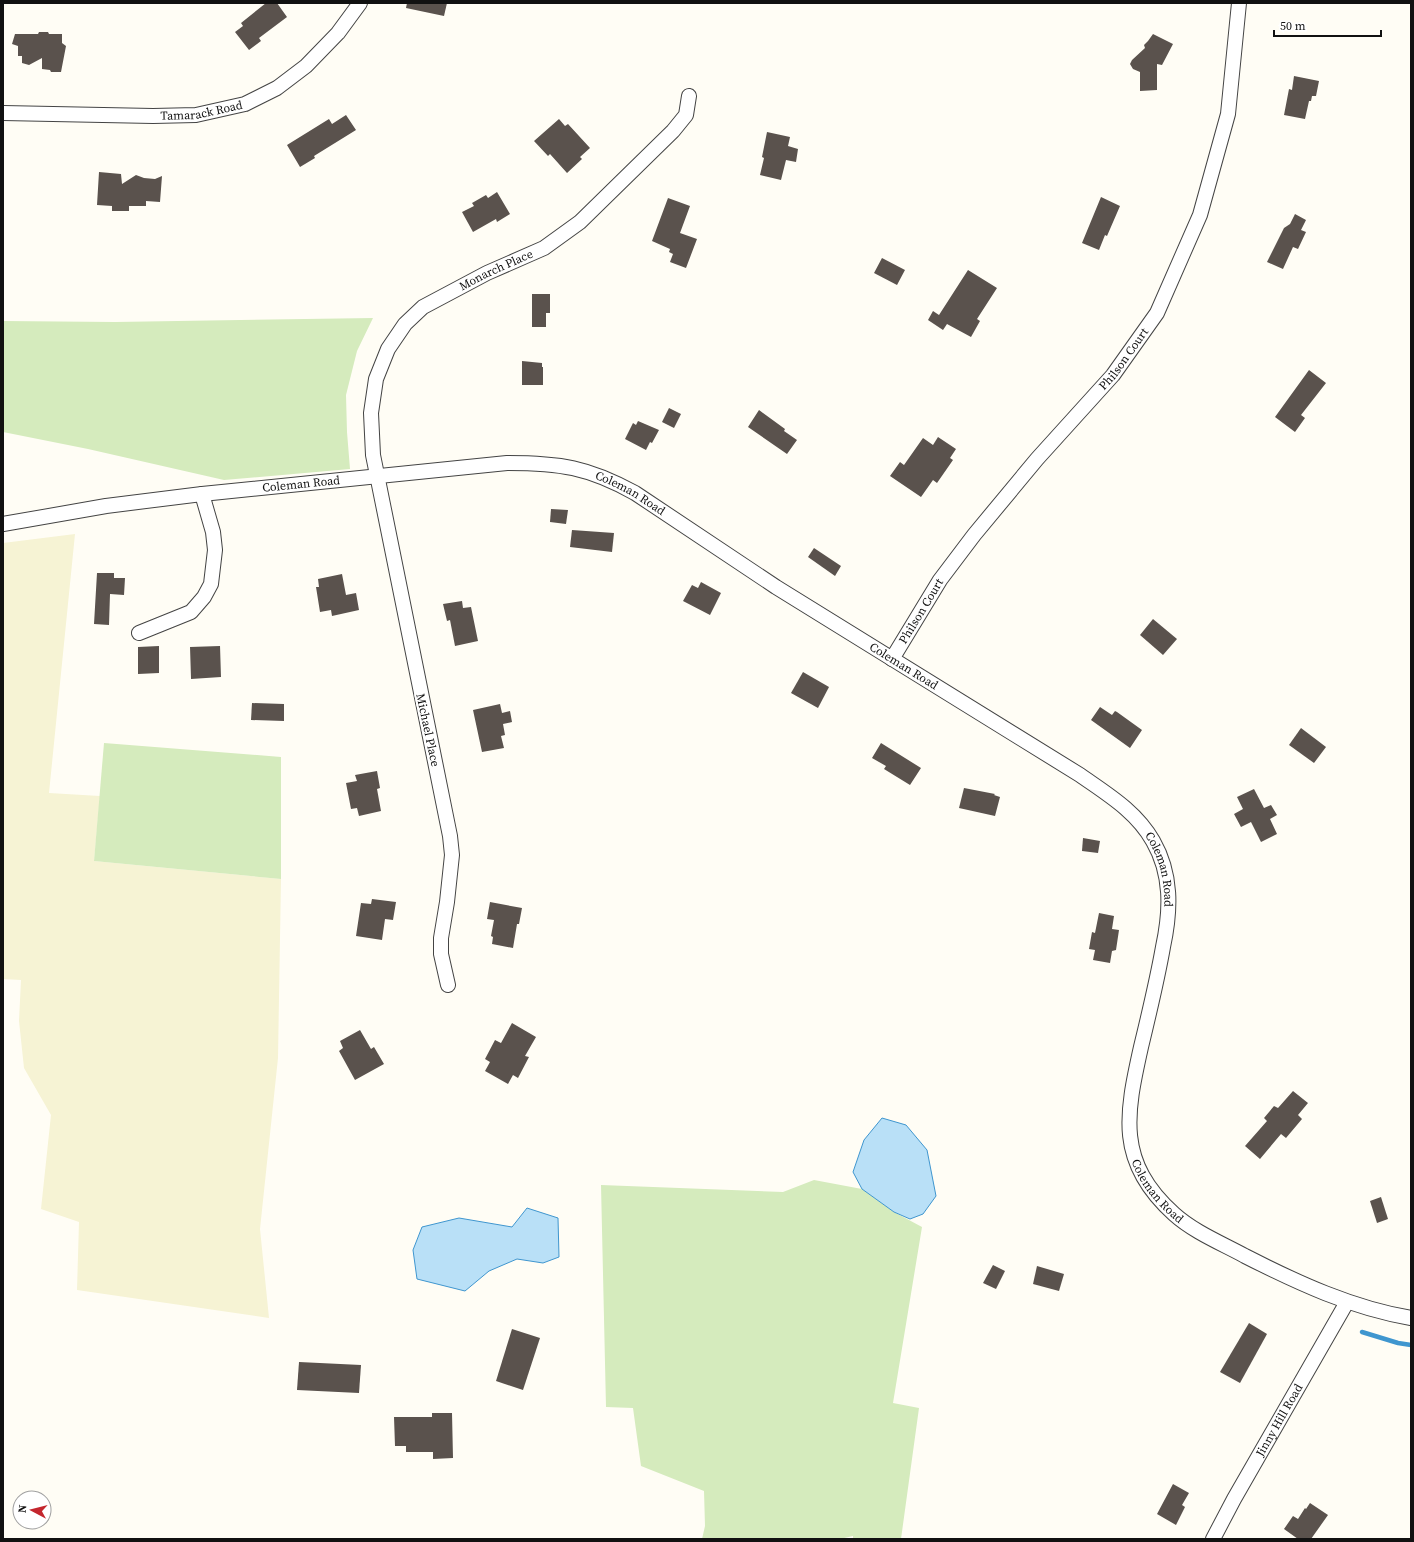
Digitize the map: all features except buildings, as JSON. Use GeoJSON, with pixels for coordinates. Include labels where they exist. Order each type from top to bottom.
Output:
{"type":"FeatureCollection","features":[{"type":"Feature","properties":{"kind":"street","name":"Tamarack Road"},"geometry":{"type":"LineString","coordinates":[[3,114],[153,116],[196,115],[245,104],[277,88],[306,66],[338,33],[360,3]]}},
{"type":"Feature","properties":{"kind":"street","name":"Philson Court"},"geometry":{"type":"LineString","coordinates":[[892,659],[940,580],[970,540],[1037,459],[1113,375],[1157,313],[1200,215],[1228,114],[1239,3]]}},
{"type":"Feature","properties":{"kind":"street","name":"Monarch Place"},"geometry":{"type":"LineString","coordinates":[[377,476],[373,455],[371,413],[376,379],[388,349],[405,324],[423,308],[487,273],[544,248],[580,222],[673,131],[686,115],[689,96]]}},
{"type":"Feature","properties":{"kind":"street","name":"Coleman Road"},"geometry":{"type":"LineString","coordinates":[[3,524],[106,506],[202,494],[507,463],[554,464],[572,467],[613,480],[769,583],[1080,776],[1118,802],[1136,817],[1152,839],[1161,857],[1166,873],[1169,896],[1169,917],[1129,1111],[1130,1139],[1143,1179],[1158,1198],[1175,1215],[1199,1232],[1264,1265],[1347,1302],[1378,1312],[1411,1318]]}},
{"type":"Feature","properties":{"kind":"street","name":"Michael Place"},"geometry":{"type":"LineString","coordinates":[[377,476],[450,836],[451,862],[447,902],[441,938],[441,954],[448,986]]}},
{"type":"Feature","properties":{"kind":"street"},"geometry":{"type":"LineString","coordinates":[[139,633],[191,612],[204,597],[210,584],[215,550],[213,532],[202,494]]}},
{"type":"Feature","properties":{"kind":"street","name":"Jinny Hill Road"},"geometry":{"type":"LineString","coordinates":[[1213,1539],[1234,1499],[1347,1302]]}},
{"type":"Feature","properties":{"kind":"shaded area"},"geometry":{"type":"Polygon","coordinates":[[[75,534],[49,793],[100,796],[94,861],[281,879],[278,1058],[260,1229],[269,1318],[77,1290],[79,1222],[41,1209],[51,1115],[24,1068],[19,1021],[21,980],[3,979],[3,543],[75,534]]]}},
{"type":"Feature","properties":{"kind":"green space"},"geometry":{"type":"Polygon","coordinates":[[[373,318],[357,351],[346,395],[350,469],[224,480],[88,449],[3,432],[3,321],[115,322],[373,318]]]}},
{"type":"Feature","properties":{"kind":"green space"},"geometry":{"type":"Polygon","coordinates":[[[104,743],[281,757],[281,879],[94,861],[104,743]]]}},
{"type":"Feature","properties":{"kind":"green space"},"geometry":{"type":"Polygon","coordinates":[[[814,1180],[862,1189],[894,1212],[922,1227],[893,1403],[919,1408],[901,1539],[853,1539],[853,1536],[840,1539],[702,1539],[705,1526],[704,1491],[641,1466],[633,1408],[606,1407],[601,1185],[783,1192],[814,1180]]]}},
{"type":"Feature","properties":{"kind":"water"},"geometry":{"type":"Polygon","coordinates":[[[882,1118],[906,1125],[927,1150],[936,1196],[923,1214],[910,1219],[894,1212],[862,1189],[853,1172],[864,1140],[882,1118]]]}},
{"type":"Feature","properties":{"kind":"water"},"geometry":{"type":"Polygon","coordinates":[[[527,1208],[558,1218],[559,1257],[543,1263],[517,1259],[489,1271],[465,1291],[417,1279],[413,1250],[422,1227],[459,1218],[512,1227],[527,1208]]]}},
{"type":"Feature","properties":{"kind":"waterway"},"geometry":{"type":"LineString","coordinates":[[1362,1332],[1398,1343],[1411,1345]]}}]}
